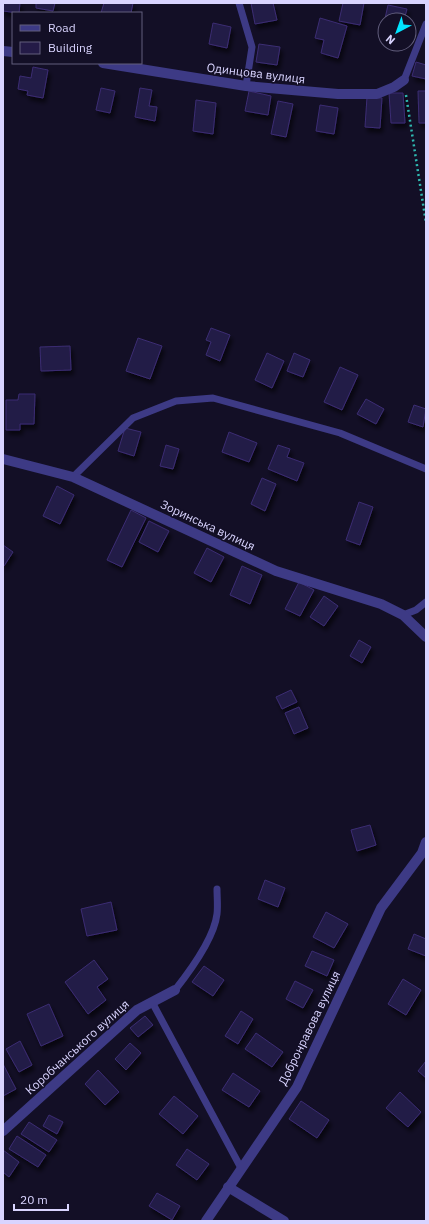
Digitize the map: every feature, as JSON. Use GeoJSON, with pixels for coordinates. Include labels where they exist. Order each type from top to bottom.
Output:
{"type":"FeatureCollection","features":[{"type":"Feature","properties":{"kind":"street","name":"Одинцова вулиця"},"geometry":{"type":"LineString","coordinates":[[109,64],[246,86],[338,94],[377,94],[394,87],[404,80]]}},
{"type":"Feature","properties":{"kind":"street","name":"Зоринська вулиця"},"geometry":{"type":"LineString","coordinates":[[3,459],[73,476],[276,571],[381,604],[403,615],[426,637]]}},
{"type":"Feature","properties":{"kind":"street","name":"Добронравова вулиця"},"geometry":{"type":"LineString","coordinates":[[206,1221],[297,1088],[381,908],[422,853],[426,842]]}},
{"type":"Feature","properties":{"kind":"street","name":"Коробчанського вулиця"},"geometry":{"type":"LineString","coordinates":[[3,1132],[137,1010],[175,990]]}},
{"type":"Feature","properties":{"kind":"street"},"geometry":{"type":"LineString","coordinates":[[228,1187],[284,1221]]}},
{"type":"Feature","properties":{"kind":"lane"},"geometry":{"type":"LineString","coordinates":[[238,3],[252,48],[246,86]]}},
{"type":"Feature","properties":{"kind":"lane"},"geometry":{"type":"LineString","coordinates":[[404,80],[426,24]]}},
{"type":"Feature","properties":{"kind":"lane"},"geometry":{"type":"LineString","coordinates":[[73,476],[133,418],[176,401],[214,398],[340,433],[426,469]]}},
{"type":"Feature","properties":{"kind":"lane"},"geometry":{"type":"LineString","coordinates":[[403,615],[416,610],[426,602]]}},
{"type":"Feature","properties":{"kind":"lane"},"geometry":{"type":"LineString","coordinates":[[175,990],[188,974],[209,937],[217,915],[217,889]]}},
{"type":"Feature","properties":{"kind":"lane"},"geometry":{"type":"LineString","coordinates":[[152,1002],[241,1168]]}},
{"type":"Feature","properties":{"kind":"path"},"geometry":{"type":"LineString","coordinates":[[404,80],[426,223]]}},
{"type":"Feature","properties":{"kind":"building"},"geometry":{"type":"Polygon","coordinates":[[[3,3],[20,3],[19,12],[3,11],[3,3]]]}},
{"type":"Feature","properties":{"kind":"building"},"geometry":{"type":"Polygon","coordinates":[[[36,3],[55,3],[53,11],[36,8],[36,3]]]}},
{"type":"Feature","properties":{"kind":"building"},"geometry":{"type":"Polygon","coordinates":[[[104,3],[133,3],[131,12],[101,12],[104,3]]]}},
{"type":"Feature","properties":{"kind":"building"},"geometry":{"type":"Polygon","coordinates":[[[251,3],[273,3],[277,20],[255,24],[251,3]]]}},
{"type":"Feature","properties":{"kind":"building"},"geometry":{"type":"Polygon","coordinates":[[[343,3],[364,3],[360,25],[339,21],[343,3]]]}},
{"type":"Feature","properties":{"kind":"building"},"geometry":{"type":"Polygon","coordinates":[[[388,5],[407,9],[406,12],[386,12],[388,5]]]}},
{"type":"Feature","properties":{"kind":"building"},"geometry":{"type":"Polygon","coordinates":[[[320,18],[347,26],[338,58],[321,53],[324,40],[315,38],[320,18]]]}},
{"type":"Feature","properties":{"kind":"building"},"geometry":{"type":"Polygon","coordinates":[[[213,23],[231,27],[227,48],[209,44],[213,23]]]}},
{"type":"Feature","properties":{"kind":"building"},"geometry":{"type":"Polygon","coordinates":[[[259,44],[280,47],[277,65],[256,62],[259,44]]]}},
{"type":"Feature","properties":{"kind":"building"},"geometry":{"type":"Polygon","coordinates":[[[416,62],[426,65],[426,79],[412,76],[416,62]]]}},
{"type":"Feature","properties":{"kind":"building"},"geometry":{"type":"Polygon","coordinates":[[[33,67],[48,70],[43,98],[27,95],[28,91],[18,89],[20,76],[31,78],[33,67]]]}},
{"type":"Feature","properties":{"kind":"building"},"geometry":{"type":"Polygon","coordinates":[[[101,88],[115,91],[110,113],[96,110],[101,88]]]}},
{"type":"Feature","properties":{"kind":"building"},"geometry":{"type":"Polygon","coordinates":[[[140,88],[152,90],[149,106],[157,107],[155,121],[135,117],[140,88]]]}},
{"type":"Feature","properties":{"kind":"building"},"geometry":{"type":"Polygon","coordinates":[[[249,91],[271,96],[268,115],[245,111],[249,91]]]}},
{"type":"Feature","properties":{"kind":"building"},"geometry":{"type":"Polygon","coordinates":[[[418,91],[426,91],[426,123],[419,123],[418,91]]]}},
{"type":"Feature","properties":{"kind":"building"},"geometry":{"type":"Polygon","coordinates":[[[389,93],[403,93],[405,123],[391,123],[389,93]]]}},
{"type":"Feature","properties":{"kind":"building"},"geometry":{"type":"Polygon","coordinates":[[[367,97],[382,98],[380,128],[365,127],[367,97]]]}},
{"type":"Feature","properties":{"kind":"building"},"geometry":{"type":"Polygon","coordinates":[[[196,100],[216,103],[213,134],[193,131],[196,100]]]}},
{"type":"Feature","properties":{"kind":"building"},"geometry":{"type":"Polygon","coordinates":[[[278,101],[293,104],[286,137],[271,134],[278,101]]]}},
{"type":"Feature","properties":{"kind":"building"},"geometry":{"type":"Polygon","coordinates":[[[320,105],[338,108],[334,134],[316,131],[320,105]]]}},
{"type":"Feature","properties":{"kind":"building"},"geometry":{"type":"Polygon","coordinates":[[[211,328],[230,335],[220,361],[206,355],[211,342],[206,340],[211,328]]]}},
{"type":"Feature","properties":{"kind":"building"},"geometry":{"type":"Polygon","coordinates":[[[138,338],[162,346],[150,379],[126,371],[138,338]]]}},
{"type":"Feature","properties":{"kind":"building"},"geometry":{"type":"Polygon","coordinates":[[[70,346],[71,370],[41,371],[40,347],[70,346]]]}},
{"type":"Feature","properties":{"kind":"building"},"geometry":{"type":"Polygon","coordinates":[[[267,353],[284,361],[272,388],[255,380],[267,353]]]}},
{"type":"Feature","properties":{"kind":"building"},"geometry":{"type":"Polygon","coordinates":[[[294,353],[310,360],[303,377],[287,371],[294,353]]]}},
{"type":"Feature","properties":{"kind":"building"},"geometry":{"type":"Polygon","coordinates":[[[340,367],[358,375],[342,410],[324,402],[340,367]]]}},
{"type":"Feature","properties":{"kind":"building"},"geometry":{"type":"Polygon","coordinates":[[[19,394],[35,394],[34,424],[20,424],[20,430],[6,430],[6,400],[18,400],[19,394]]]}},
{"type":"Feature","properties":{"kind":"building"},"geometry":{"type":"Polygon","coordinates":[[[366,399],[384,409],[376,424],[357,414],[366,399]]]}},
{"type":"Feature","properties":{"kind":"building"},"geometry":{"type":"Polygon","coordinates":[[[414,405],[426,409],[423,427],[408,422],[414,405]]]}},
{"type":"Feature","properties":{"kind":"building"},"geometry":{"type":"Polygon","coordinates":[[[125,428],[141,432],[134,456],[118,451],[125,428]]]}},
{"type":"Feature","properties":{"kind":"building"},"geometry":{"type":"Polygon","coordinates":[[[229,432],[257,443],[249,462],[222,452],[229,432]]]}},
{"type":"Feature","properties":{"kind":"building"},"geometry":{"type":"Polygon","coordinates":[[[166,445],[179,449],[173,469],[160,466],[166,445]]]}},
{"type":"Feature","properties":{"kind":"building"},"geometry":{"type":"Polygon","coordinates":[[[278,445],[290,449],[287,457],[304,463],[297,481],[268,469],[278,445]]]}},
{"type":"Feature","properties":{"kind":"building"},"geometry":{"type":"Polygon","coordinates":[[[262,478],[276,484],[265,511],[251,504],[262,478]]]}},
{"type":"Feature","properties":{"kind":"building"},"geometry":{"type":"Polygon","coordinates":[[[57,486],[74,495],[60,524],[43,516],[57,486]]]}},
{"type":"Feature","properties":{"kind":"building"},"geometry":{"type":"Polygon","coordinates":[[[359,502],[373,507],[360,545],[346,540],[359,502]]]}},
{"type":"Feature","properties":{"kind":"building"},"geometry":{"type":"Polygon","coordinates":[[[131,510],[146,518],[122,567],[107,560],[131,510]]]}},
{"type":"Feature","properties":{"kind":"building"},"geometry":{"type":"Polygon","coordinates":[[[149,521],[169,531],[158,552],[139,542],[149,521]]]}},
{"type":"Feature","properties":{"kind":"building"},"geometry":{"type":"Polygon","coordinates":[[[3,545],[13,552],[4,566],[3,565],[3,545]]]}},
{"type":"Feature","properties":{"kind":"building"},"geometry":{"type":"Polygon","coordinates":[[[207,548],[224,557],[211,582],[194,573],[207,548]]]}},
{"type":"Feature","properties":{"kind":"building"},"geometry":{"type":"Polygon","coordinates":[[[242,566],[262,575],[250,604],[230,595],[242,566]]]}},
{"type":"Feature","properties":{"kind":"building"},"geometry":{"type":"Polygon","coordinates":[[[299,582],[314,590],[300,616],[285,609],[299,582]]]}},
{"type":"Feature","properties":{"kind":"building"},"geometry":{"type":"Polygon","coordinates":[[[324,596],[338,606],[324,626],[310,617],[324,596]]]}},
{"type":"Feature","properties":{"kind":"building"},"geometry":{"type":"Polygon","coordinates":[[[359,640],[371,647],[362,663],[350,656],[359,640]]]}},
{"type":"Feature","properties":{"kind":"building"},"geometry":{"type":"Polygon","coordinates":[[[291,690],[297,702],[282,709],[276,697],[291,690]]]}},
{"type":"Feature","properties":{"kind":"building"},"geometry":{"type":"Polygon","coordinates":[[[299,707],[308,728],[294,734],[285,713],[299,707]]]}},
{"type":"Feature","properties":{"kind":"building"},"geometry":{"type":"Polygon","coordinates":[[[370,825],[376,845],[357,851],[351,830],[370,825]]]}},
{"type":"Feature","properties":{"kind":"building"},"geometry":{"type":"Polygon","coordinates":[[[265,880],[285,888],[278,907],[258,899],[265,880]]]}},
{"type":"Feature","properties":{"kind":"building"},"geometry":{"type":"Polygon","coordinates":[[[111,902],[117,930],[87,936],[81,909],[111,902]]]}},
{"type":"Feature","properties":{"kind":"building"},"geometry":{"type":"Polygon","coordinates":[[[326,912],[348,924],[334,948],[313,937],[326,912]]]}},
{"type":"Feature","properties":{"kind":"building"},"geometry":{"type":"Polygon","coordinates":[[[414,934],[426,939],[426,956],[408,949],[414,934]]]}},
{"type":"Feature","properties":{"kind":"building"},"geometry":{"type":"Polygon","coordinates":[[[312,951],[334,960],[327,976],[305,966],[312,951]]]}},
{"type":"Feature","properties":{"kind":"building"},"geometry":{"type":"Polygon","coordinates":[[[94,960],[108,979],[97,987],[106,1000],[88,1014],[65,982],[94,960]]]}},
{"type":"Feature","properties":{"kind":"building"},"geometry":{"type":"Polygon","coordinates":[[[204,966],[224,980],[213,996],[192,982],[204,966]]]}},
{"type":"Feature","properties":{"kind":"building"},"geometry":{"type":"Polygon","coordinates":[[[403,979],[421,990],[406,1015],[388,1004],[403,979]]]}},
{"type":"Feature","properties":{"kind":"building"},"geometry":{"type":"Polygon","coordinates":[[[295,981],[313,990],[303,1008],[286,999],[295,981]]]}},
{"type":"Feature","properties":{"kind":"building"},"geometry":{"type":"Polygon","coordinates":[[[49,1004],[63,1036],[41,1046],[27,1014],[49,1004]]]}},
{"type":"Feature","properties":{"kind":"building"},"geometry":{"type":"Polygon","coordinates":[[[241,1011],[253,1019],[238,1044],[225,1036],[241,1011]]]}},
{"type":"Feature","properties":{"kind":"building"},"geometry":{"type":"Polygon","coordinates":[[[145,1016],[153,1025],[138,1037],[130,1028],[145,1016]]]}},
{"type":"Feature","properties":{"kind":"building"},"geometry":{"type":"Polygon","coordinates":[[[256,1033],[283,1052],[272,1067],[245,1049],[256,1033]]]}},
{"type":"Feature","properties":{"kind":"building"},"geometry":{"type":"Polygon","coordinates":[[[20,1041],[32,1065],[19,1072],[6,1049],[20,1041]]]}},
{"type":"Feature","properties":{"kind":"building"},"geometry":{"type":"Polygon","coordinates":[[[130,1043],[141,1053],[126,1070],[115,1059],[130,1043]]]}},
{"type":"Feature","properties":{"kind":"building"},"geometry":{"type":"Polygon","coordinates":[[[426,1061],[426,1078],[418,1071],[426,1061]]]}},
{"type":"Feature","properties":{"kind":"building"},"geometry":{"type":"Polygon","coordinates":[[[3,1064],[16,1089],[3,1096],[3,1064]]]}},
{"type":"Feature","properties":{"kind":"building"},"geometry":{"type":"Polygon","coordinates":[[[98,1070],[119,1092],[105,1105],[85,1084],[98,1070]]]}},
{"type":"Feature","properties":{"kind":"building"},"geometry":{"type":"Polygon","coordinates":[[[233,1073],[260,1091],[249,1107],[222,1090],[233,1073]]]}},
{"type":"Feature","properties":{"kind":"building"},"geometry":{"type":"Polygon","coordinates":[[[400,1092],[421,1112],[408,1127],[386,1108],[400,1092]]]}},
{"type":"Feature","properties":{"kind":"building"},"geometry":{"type":"Polygon","coordinates":[[[174,1096],[198,1116],[183,1134],[159,1114],[174,1096]]]}},
{"type":"Feature","properties":{"kind":"building"},"geometry":{"type":"Polygon","coordinates":[[[301,1101],[329,1120],[317,1138],[289,1119],[301,1101]]]}},
{"type":"Feature","properties":{"kind":"building"},"geometry":{"type":"Polygon","coordinates":[[[49,1115],[63,1122],[57,1134],[43,1126],[49,1115]]]}},
{"type":"Feature","properties":{"kind":"building"},"geometry":{"type":"Polygon","coordinates":[[[29,1122],[57,1140],[49,1152],[21,1134],[29,1122]]]}},
{"type":"Feature","properties":{"kind":"building"},"geometry":{"type":"Polygon","coordinates":[[[17,1136],[46,1155],[38,1167],[9,1149],[17,1136]]]}},
{"type":"Feature","properties":{"kind":"building"},"geometry":{"type":"Polygon","coordinates":[[[187,1149],[209,1164],[197,1180],[176,1165],[187,1149]]]}},
{"type":"Feature","properties":{"kind":"building"},"geometry":{"type":"Polygon","coordinates":[[[3,1150],[19,1162],[9,1177],[3,1172],[3,1150]]]}},
{"type":"Feature","properties":{"kind":"building"},"geometry":{"type":"Polygon","coordinates":[[[157,1193],[180,1206],[172,1220],[149,1206],[157,1193]]]}}]}
